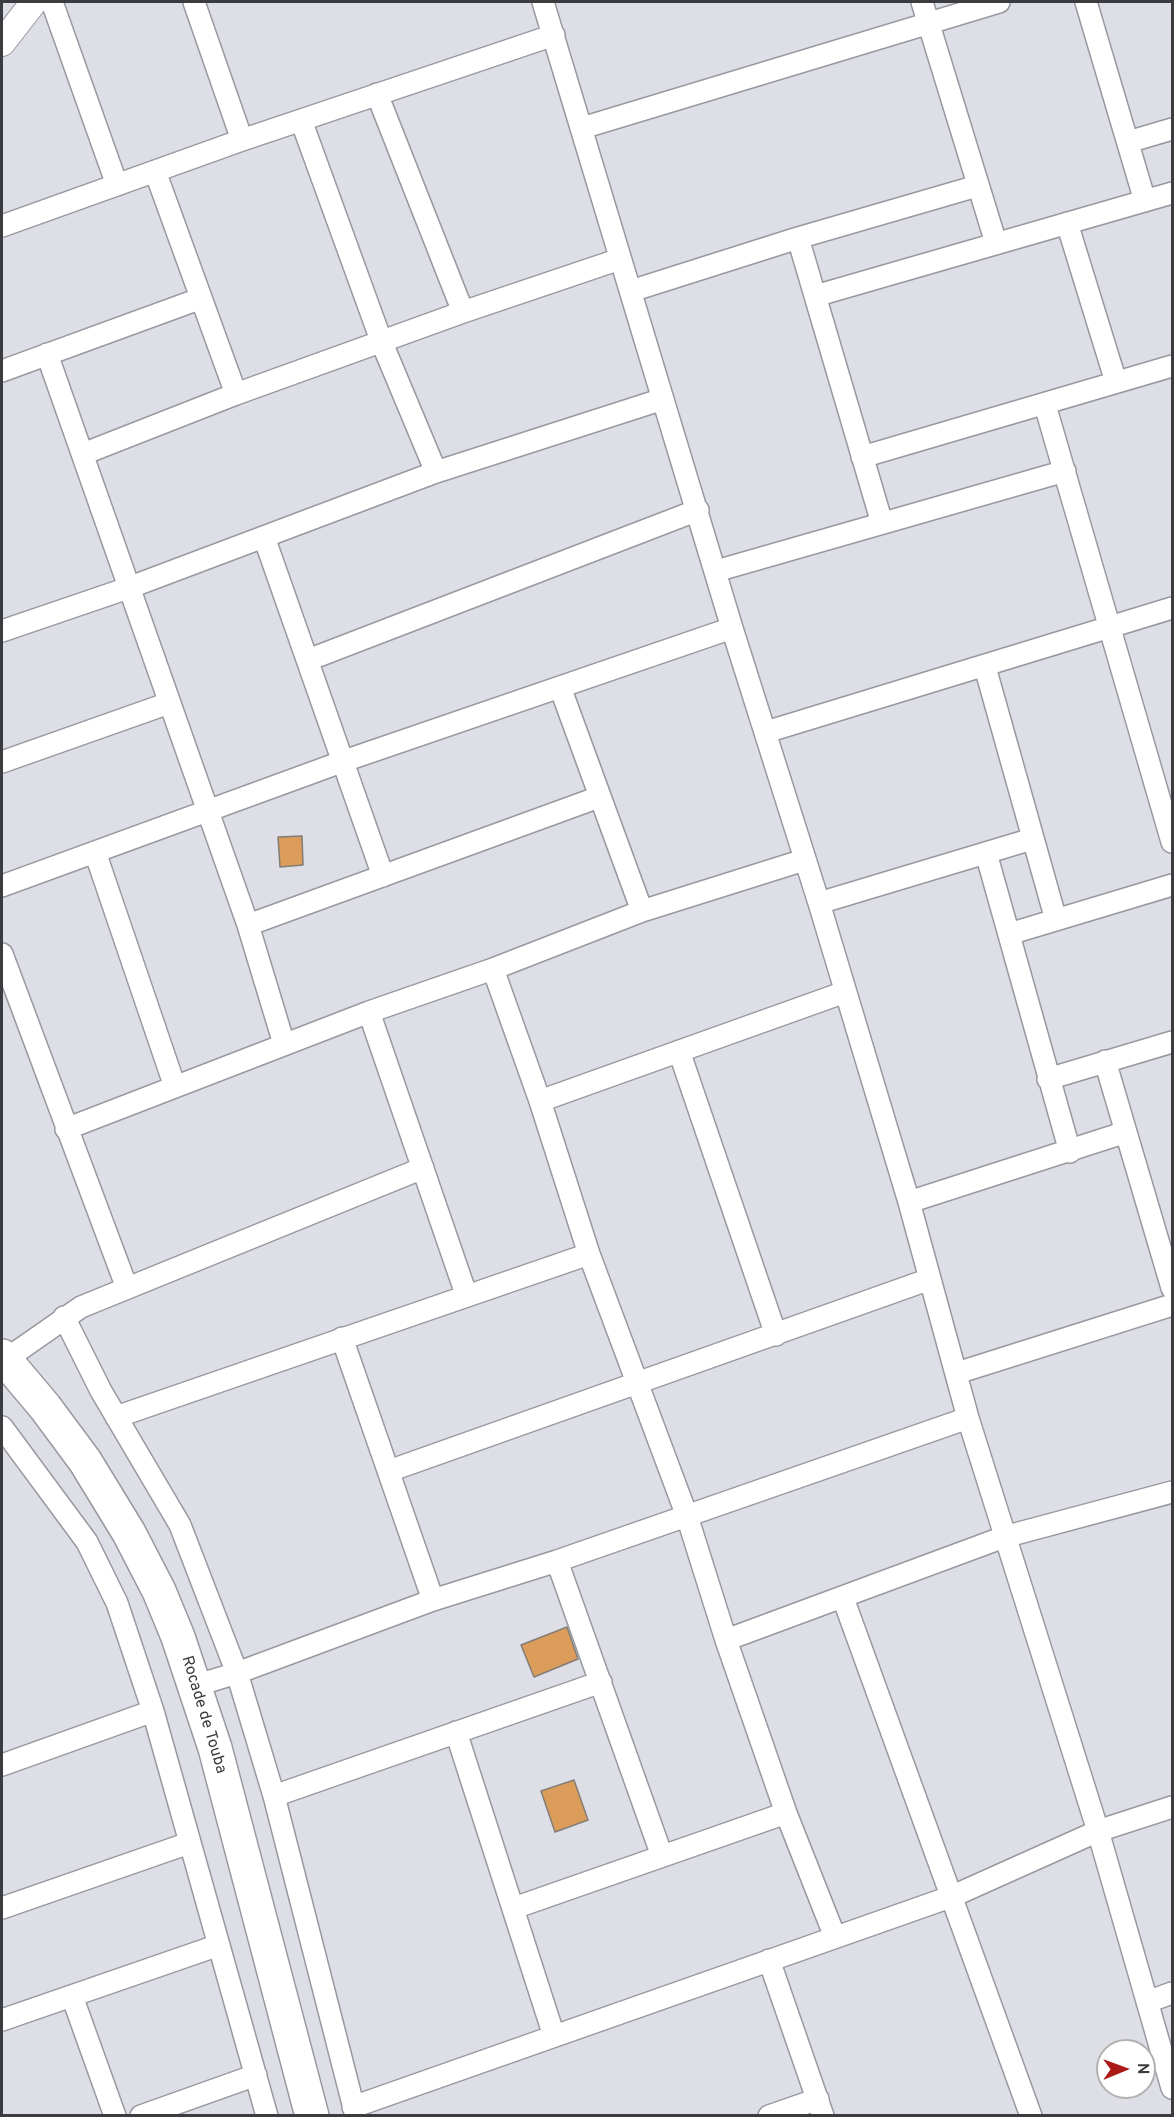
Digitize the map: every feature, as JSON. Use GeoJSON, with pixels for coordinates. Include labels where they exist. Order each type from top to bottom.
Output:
{"type":"FeatureCollection","features":[{"type":"Feature","properties":{"kind":"main road","name":"Rocade de Touba"},"geometry":{"type":"LineString","coordinates":[[3,1358],[45,1407],[85,1461],[129,1533],[163,1600],[218,1760],[312,2115]]}},
{"type":"Feature","properties":{"kind":"street"},"geometry":{"type":"LineString","coordinates":[[2,43],[34,2]]}},
{"type":"Feature","properties":{"kind":"street"},"geometry":{"type":"LineString","coordinates":[[52,2],[117,185]]}},
{"type":"Feature","properties":{"kind":"street"},"geometry":{"type":"LineString","coordinates":[[195,2],[242,140]]}},
{"type":"Feature","properties":{"kind":"street"},"geometry":{"type":"LineString","coordinates":[[543,2],[732,628],[819,903],[909,1202],[968,1418],[1098,1831],[1173,2088]]}},
{"type":"Feature","properties":{"kind":"street"},"geometry":{"type":"LineString","coordinates":[[922,2],[996,243]]}},
{"type":"Feature","properties":{"kind":"street"},"geometry":{"type":"LineString","coordinates":[[582,128],[999,2]]}},
{"type":"Feature","properties":{"kind":"street"},"geometry":{"type":"LineString","coordinates":[[1086,2],[1145,201]]}},
{"type":"Feature","properties":{"kind":"street"},"geometry":{"type":"LineString","coordinates":[[2,226],[242,140],[554,35]]}},
{"type":"Feature","properties":{"kind":"street"},"geometry":{"type":"LineString","coordinates":[[377,94],[463,312]]}},
{"type":"Feature","properties":{"kind":"street"},"geometry":{"type":"LineString","coordinates":[[301,120],[382,343],[436,472]]}},
{"type":"Feature","properties":{"kind":"street"},"geometry":{"type":"LineString","coordinates":[[1128,142],[1173,129]]}},
{"type":"Feature","properties":{"kind":"street"},"geometry":{"type":"LineString","coordinates":[[155,171],[199,299],[236,394]]}},
{"type":"Feature","properties":{"kind":"street"},"geometry":{"type":"LineString","coordinates":[[631,291],[798,238],[977,186]]}},
{"type":"Feature","properties":{"kind":"street"},"geometry":{"type":"LineString","coordinates":[[815,296],[1173,193]]}},
{"type":"Feature","properties":{"kind":"street"},"geometry":{"type":"LineString","coordinates":[[1067,223],[1116,382]]}},
{"type":"Feature","properties":{"kind":"street"},"geometry":{"type":"LineString","coordinates":[[798,238],[882,523]]}},
{"type":"Feature","properties":{"kind":"street"},"geometry":{"type":"LineString","coordinates":[[83,454],[236,394],[463,312],[620,259]]}},
{"type":"Feature","properties":{"kind":"street"},"geometry":{"type":"LineString","coordinates":[[2,371],[199,299]]}},
{"type":"Feature","properties":{"kind":"street"},"geometry":{"type":"LineString","coordinates":[[47,354],[248,925],[284,1044]]}},
{"type":"Feature","properties":{"kind":"street"},"geometry":{"type":"LineString","coordinates":[[862,456],[1045,405],[1173,366]]}},
{"type":"Feature","properties":{"kind":"street"},"geometry":{"type":"LineString","coordinates":[[2,632],[128,588],[436,472],[663,399]]}},
{"type":"Feature","properties":{"kind":"street"},"geometry":{"type":"LineString","coordinates":[[1045,405],[1108,627],[1166,795],[1173,842]]}},
{"type":"Feature","properties":{"kind":"street"},"geometry":{"type":"LineString","coordinates":[[716,571],[1065,471]]}},
{"type":"Feature","properties":{"kind":"street"},"geometry":{"type":"LineString","coordinates":[[308,660],[698,510]]}},
{"type":"Feature","properties":{"kind":"street"},"geometry":{"type":"LineString","coordinates":[[264,537],[383,876]]}},
{"type":"Feature","properties":{"kind":"street"},"geometry":{"type":"LineString","coordinates":[[766,732],[1173,608]]}},
{"type":"Feature","properties":{"kind":"street"},"geometry":{"type":"LineString","coordinates":[[2,886],[344,761],[732,628]]}},
{"type":"Feature","properties":{"kind":"street"},"geometry":{"type":"LineString","coordinates":[[985,667],[1056,920]]}},
{"type":"Feature","properties":{"kind":"street"},"geometry":{"type":"LineString","coordinates":[[560,687],[642,911]]}},
{"type":"Feature","properties":{"kind":"street"},"geometry":{"type":"LineString","coordinates":[[2,762],[170,703]]}},
{"type":"Feature","properties":{"kind":"street"},"geometry":{"type":"LineString","coordinates":[[248,925],[599,798]]}},
{"type":"Feature","properties":{"kind":"street"},"geometry":{"type":"LineString","coordinates":[[819,903],[1032,839]]}},
{"type":"Feature","properties":{"kind":"street"},"geometry":{"type":"LineString","coordinates":[[95,852],[175,1087]]}},
{"type":"Feature","properties":{"kind":"street"},"geometry":{"type":"LineString","coordinates":[[986,853],[1070,1152]]}},
{"type":"Feature","properties":{"kind":"street"},"geometry":{"type":"LineString","coordinates":[[66,1129],[284,1044],[493,969],[642,911],[804,860]]}},
{"type":"Feature","properties":{"kind":"street"},"geometry":{"type":"LineString","coordinates":[[1009,934],[1173,885]]}},
{"type":"Feature","properties":{"kind":"street"},"geometry":{"type":"LineString","coordinates":[[2,954],[9,998],[66,1129],[127,1288]]}},
{"type":"Feature","properties":{"kind":"street"},"geometry":{"type":"LineString","coordinates":[[493,969],[540,1101],[589,1254],[687,1516],[726,1640],[786,1813],[835,1937]]}},
{"type":"Feature","properties":{"kind":"street"},"geometry":{"type":"LineString","coordinates":[[540,1101],[845,992]]}},
{"type":"Feature","properties":{"kind":"street"},"geometry":{"type":"LineString","coordinates":[[369,1012],[466,1294]]}},
{"type":"Feature","properties":{"kind":"street"},"geometry":{"type":"LineString","coordinates":[[1048,1079],[1173,1042]]}},
{"type":"Feature","properties":{"kind":"street"},"geometry":{"type":"LineString","coordinates":[[679,1051],[776,1335]]}},
{"type":"Feature","properties":{"kind":"street"},"geometry":{"type":"LineString","coordinates":[[1105,1061],[1173,1288]]}},
{"type":"Feature","properties":{"kind":"street"},"geometry":{"type":"LineString","coordinates":[[909,1202],[1070,1152],[1126,1132]]}},
{"type":"Feature","properties":{"kind":"street"},"geometry":{"type":"LineString","coordinates":[[3,1358],[81,1306],[423,1168]]}},
{"type":"Feature","properties":{"kind":"street"},"geometry":{"type":"LineString","coordinates":[[116,1417],[466,1294],[589,1254]]}},
{"type":"Feature","properties":{"kind":"street"},"geometry":{"type":"LineString","coordinates":[[388,1471],[930,1279]]}},
{"type":"Feature","properties":{"kind":"street"},"geometry":{"type":"LineString","coordinates":[[957,1373],[1173,1305]]}},
{"type":"Feature","properties":{"kind":"street"},"geometry":{"type":"LineString","coordinates":[[64,1317],[116,1417],[180,1525],[237,1673],[274,1796],[354,2111],[554,2036],[953,1896],[1098,1831],[1173,1807]]}},
{"type":"Feature","properties":{"kind":"street"},"geometry":{"type":"LineString","coordinates":[[342,1338],[433,1600]]}},
{"type":"Feature","properties":{"kind":"street"},"geometry":{"type":"LineString","coordinates":[[194,1686],[237,1673],[433,1600],[557,1561],[968,1418]]}},
{"type":"Feature","properties":{"kind":"street"},"geometry":{"type":"LineString","coordinates":[[2,1429],[87,1542],[117,1603],[153,1711],[267,2115]]}},
{"type":"Feature","properties":{"kind":"street"},"geometry":{"type":"LineString","coordinates":[[726,1640],[1004,1537],[1172,1494]]}},
{"type":"Feature","properties":{"kind":"street"},"geometry":{"type":"LineString","coordinates":[[557,1561],[662,1856]]}},
{"type":"Feature","properties":{"kind":"street"},"geometry":{"type":"LineString","coordinates":[[843,1598],[1031,2115]]}},
{"type":"Feature","properties":{"kind":"street"},"geometry":{"type":"LineString","coordinates":[[274,1796],[601,1682]]}},
{"type":"Feature","properties":{"kind":"street"},"geometry":{"type":"LineString","coordinates":[[2,1765],[153,1711]]}},
{"type":"Feature","properties":{"kind":"street"},"geometry":{"type":"LineString","coordinates":[[456,1732],[554,2036]]}},
{"type":"Feature","properties":{"kind":"street"},"geometry":{"type":"LineString","coordinates":[[514,1908],[786,1813]]}},
{"type":"Feature","properties":{"kind":"street"},"geometry":{"type":"LineString","coordinates":[[2,1908],[189,1843]]}},
{"type":"Feature","properties":{"kind":"street"},"geometry":{"type":"LineString","coordinates":[[2,2020],[219,1945]]}},
{"type":"Feature","properties":{"kind":"street"},"geometry":{"type":"LineString","coordinates":[[769,1960],[820,2107],[769,2115]]}},
{"type":"Feature","properties":{"kind":"street"},"geometry":{"type":"LineString","coordinates":[[1147,2002],[1173,1993]]}},
{"type":"Feature","properties":{"kind":"street"},"geometry":{"type":"LineString","coordinates":[[72,1996],[115,2115]]}},
{"type":"Feature","properties":{"kind":"street"},"geometry":{"type":"LineString","coordinates":[[141,2115],[256,2075]]}},
{"type":"Feature","properties":{"kind":"building"},"geometry":{"type":"Polygon","coordinates":[[[302,836],[303,865],[280,867],[278,837],[302,836]]]}},
{"type":"Feature","properties":{"kind":"building"},"geometry":{"type":"Polygon","coordinates":[[[567,1627],[578,1659],[534,1677],[521,1645],[567,1627]]]}},
{"type":"Feature","properties":{"kind":"building"},"geometry":{"type":"Polygon","coordinates":[[[574,1780],[588,1820],[555,1832],[541,1791],[574,1780]]]}}]}
